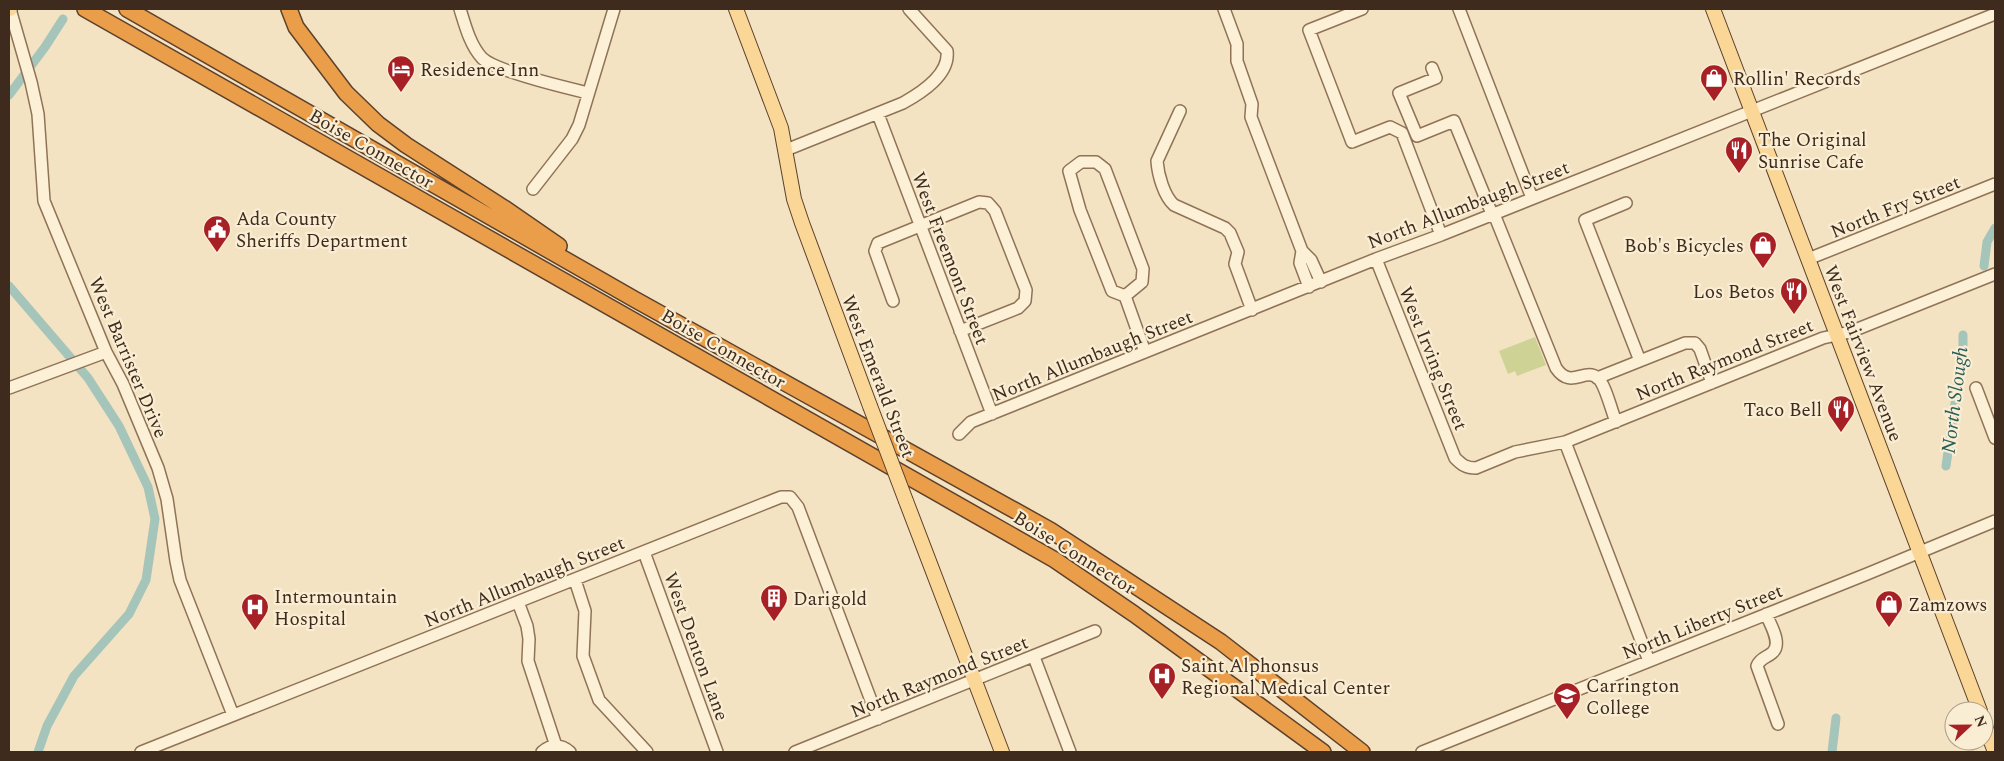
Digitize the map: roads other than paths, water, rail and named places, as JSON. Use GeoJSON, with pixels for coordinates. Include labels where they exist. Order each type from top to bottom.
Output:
{"type":"FeatureCollection","features":[{"type":"Feature","properties":{"kind":"highway","name":"Boise Connector"},"geometry":{"type":"LineString","coordinates":[[85,9],[1055,560],[1134,614],[1323,752]]}},
{"type":"Feature","properties":{"kind":"highway"},"geometry":{"type":"LineString","coordinates":[[289,9],[296,27],[346,93],[378,124],[406,146],[504,208],[634,299]]}},
{"type":"Feature","properties":{"kind":"highway","name":"Boise Connector"},"geometry":{"type":"LineString","coordinates":[[130,10],[634,299],[1050,530],[1221,642],[1362,752]]}},
{"type":"Feature","properties":{"kind":"main road","name":"West Emerald Street"},"geometry":{"type":"LineString","coordinates":[[736,9],[773,106],[786,150],[794,199],[870,406],[1002,752]]}},
{"type":"Feature","properties":{"kind":"main road","name":"West Fairview Avenue"},"geometry":{"type":"LineString","coordinates":[[1713,9],[1976,701]]}},
{"type":"Feature","properties":{"kind":"street","name":"West Barrister Drive"},"geometry":{"type":"LineString","coordinates":[[10,9],[38,114],[44,201],[106,352],[123,384],[158,468],[167,499],[180,580],[233,715]]}},
{"type":"Feature","properties":{"kind":"street"},"geometry":{"type":"LineString","coordinates":[[460,9],[471,40],[482,59],[501,69],[588,93]]}},
{"type":"Feature","properties":{"kind":"street"},"geometry":{"type":"LineString","coordinates":[[533,189],[572,139],[579,125],[614,9]]}},
{"type":"Feature","properties":{"kind":"street"},"geometry":{"type":"LineString","coordinates":[[1224,9],[1237,44],[1237,61],[1252,104],[1251,117],[1302,251],[1311,260],[1321,282]]}},
{"type":"Feature","properties":{"kind":"street"},"geometry":{"type":"LineString","coordinates":[[1362,9],[1309,30],[1352,142],[1390,127],[1402,133],[1441,235]]}},
{"type":"Feature","properties":{"kind":"street"},"geometry":{"type":"LineString","coordinates":[[1459,9],[1532,198]]}},
{"type":"Feature","properties":{"kind":"street"},"geometry":{"type":"LineString","coordinates":[[786,150],[903,103],[928,86],[945,66],[947,56],[944,46],[913,10]]}},
{"type":"Feature","properties":{"kind":"street","name":"North Allumbaugh Street"},"geometry":{"type":"LineString","coordinates":[[959,434],[971,422],[1376,259],[1441,235],[1995,14]]}},
{"type":"Feature","properties":{"kind":"street"},"geometry":{"type":"LineString","coordinates":[[1432,68],[1436,78],[1400,93],[1417,136],[1454,121],[1556,368],[1560,374],[1570,379],[1588,375],[1597,378],[1602,384],[1616,422]]}},
{"type":"Feature","properties":{"kind":"street"},"geometry":{"type":"LineString","coordinates":[[1180,111],[1157,161],[1169,201],[1225,228],[1230,233],[1238,252],[1235,264],[1252,310]]}},
{"type":"Feature","properties":{"kind":"street","name":"West Freemont Street"},"geometry":{"type":"LineString","coordinates":[[878,114],[992,414]]}},
{"type":"Feature","properties":{"kind":"street"},"geometry":{"type":"LineString","coordinates":[[1125,296],[1142,282],[1143,270],[1105,169],[1096,162],[1081,162],[1069,171],[1080,210],[1112,291],[1125,296],[1146,352]]}},
{"type":"Feature","properties":{"kind":"street","name":"North Fry Street"},"geometry":{"type":"LineString","coordinates":[[1808,259],[1995,184]]}},
{"type":"Feature","properties":{"kind":"street"},"geometry":{"type":"LineString","coordinates":[[893,301],[875,251],[878,243],[979,202],[988,203],[995,211],[1026,290],[1026,301],[1018,308],[960,331]]}},
{"type":"Feature","properties":{"kind":"street"},"geometry":{"type":"LineString","coordinates":[[1626,203],[1585,220],[1640,360]]}},
{"type":"Feature","properties":{"kind":"street"},"geometry":{"type":"LineString","coordinates":[[1302,251],[1300,263],[1309,287]]}},
{"type":"Feature","properties":{"kind":"street","name":"West Irving Street"},"geometry":{"type":"LineString","coordinates":[[1376,259],[1456,458],[1464,467]]}},
{"type":"Feature","properties":{"kind":"street","name":"North Raymond Street"},"geometry":{"type":"LineString","coordinates":[[1464,467],[1476,468],[1515,452],[1565,442],[1823,338],[1856,329],[1995,274]]}},
{"type":"Feature","properties":{"kind":"street"},"geometry":{"type":"LineString","coordinates":[[1597,378],[1684,343],[1695,343],[1700,349],[1712,383]]}},
{"type":"Feature","properties":{"kind":"street"},"geometry":{"type":"LineString","coordinates":[[9,388],[106,352]]}},
{"type":"Feature","properties":{"kind":"street"},"geometry":{"type":"LineString","coordinates":[[1976,388],[1995,438]]}},
{"type":"Feature","properties":{"kind":"street"},"geometry":{"type":"LineString","coordinates":[[1565,442],[1650,661]]}},
{"type":"Feature","properties":{"kind":"street","name":"North Allumbaugh Street"},"geometry":{"type":"LineString","coordinates":[[141,752],[781,497],[790,497],[798,507],[878,719]]}},
{"type":"Feature","properties":{"kind":"street","name":"North Liberty Street"},"geometry":{"type":"LineString","coordinates":[[1422,752],[1995,521]]}},
{"type":"Feature","properties":{"kind":"street","name":"West Denton Lane"},"geometry":{"type":"LineString","coordinates":[[644,552],[717,752]]}},
{"type":"Feature","properties":{"kind":"street"},"geometry":{"type":"LineString","coordinates":[[575,580],[585,611],[583,656],[599,700],[647,752]]}},
{"type":"Feature","properties":{"kind":"street"},"geometry":{"type":"LineString","coordinates":[[518,602],[527,626],[529,639],[528,661],[556,746]]}},
{"type":"Feature","properties":{"kind":"street"},"geometry":{"type":"LineString","coordinates":[[1766,614],[1776,640],[1776,647],[1772,654],[1759,661],[1757,666],[1778,724]]}},
{"type":"Feature","properties":{"kind":"street","name":"North Raymond Street"},"geometry":{"type":"LineString","coordinates":[[795,752],[1095,631]]}},
{"type":"Feature","properties":{"kind":"street"},"geometry":{"type":"LineString","coordinates":[[1034,656],[1070,752]]}},
{"type":"Feature","properties":{"kind":"street"},"geometry":{"type":"LineString","coordinates":[[542,752],[549,747],[556,746],[563,747],[570,752]]}},
{"type":"Feature","properties":{"kind":"waterway"},"geometry":{"type":"LineString","coordinates":[[9,95],[45,47],[63,19]]}},
{"type":"Feature","properties":{"kind":"waterway","name":"North Slough"},"geometry":{"type":"LineString","coordinates":[[1984,266],[1987,242],[1995,228]]}},
{"type":"Feature","properties":{"kind":"waterway"},"geometry":{"type":"LineString","coordinates":[[9,286],[88,378],[119,426],[148,487],[155,519],[146,580],[129,614],[74,676],[47,726],[38,752]]}},
{"type":"Feature","properties":{"kind":"waterway","name":"North Slough"},"geometry":{"type":"LineString","coordinates":[[1946,466],[1963,348],[1963,335]]}},
{"type":"Feature","properties":{"kind":"waterway","name":"North Slough"},"geometry":{"type":"LineString","coordinates":[[1832,752],[1836,718]]}},
{"type":"Feature","properties":{"kind":"place","name":"Residence Inn"},"geometry":{"type":"Point","coordinates":[401,93]}},
{"type":"Feature","properties":{"kind":"place","name":"Rollin' Records"},"geometry":{"type":"Point","coordinates":[1714,102]}},
{"type":"Feature","properties":{"kind":"place","name":"The Original Sunrise Cafe"},"geometry":{"type":"Point","coordinates":[1739,174]}},
{"type":"Feature","properties":{"kind":"place","name":"Ada County Sheriffs Department"},"geometry":{"type":"Point","coordinates":[217,253]}},
{"type":"Feature","properties":{"kind":"place","name":"Bob's Bicycles"},"geometry":{"type":"Point","coordinates":[1763,269]}},
{"type":"Feature","properties":{"kind":"place","name":"Los Betos"},"geometry":{"type":"Point","coordinates":[1794,315]}},
{"type":"Feature","properties":{"kind":"place","name":"Taco Bell"},"geometry":{"type":"Point","coordinates":[1841,433]}},
{"type":"Feature","properties":{"kind":"place","name":"Darigold"},"geometry":{"type":"Point","coordinates":[774,622]}},
{"type":"Feature","properties":{"kind":"place","name":"Zamzows"},"geometry":{"type":"Point","coordinates":[1889,628]}},
{"type":"Feature","properties":{"kind":"place","name":"Intermountain Hospital"},"geometry":{"type":"Point","coordinates":[255,631]}},
{"type":"Feature","properties":{"kind":"place","name":"Saint Alphonsus Regional Medical Center"},"geometry":{"type":"Point","coordinates":[1162,700]}},
{"type":"Feature","properties":{"kind":"place","name":"Carrington College"},"geometry":{"type":"Point","coordinates":[1567,720]}}]}
